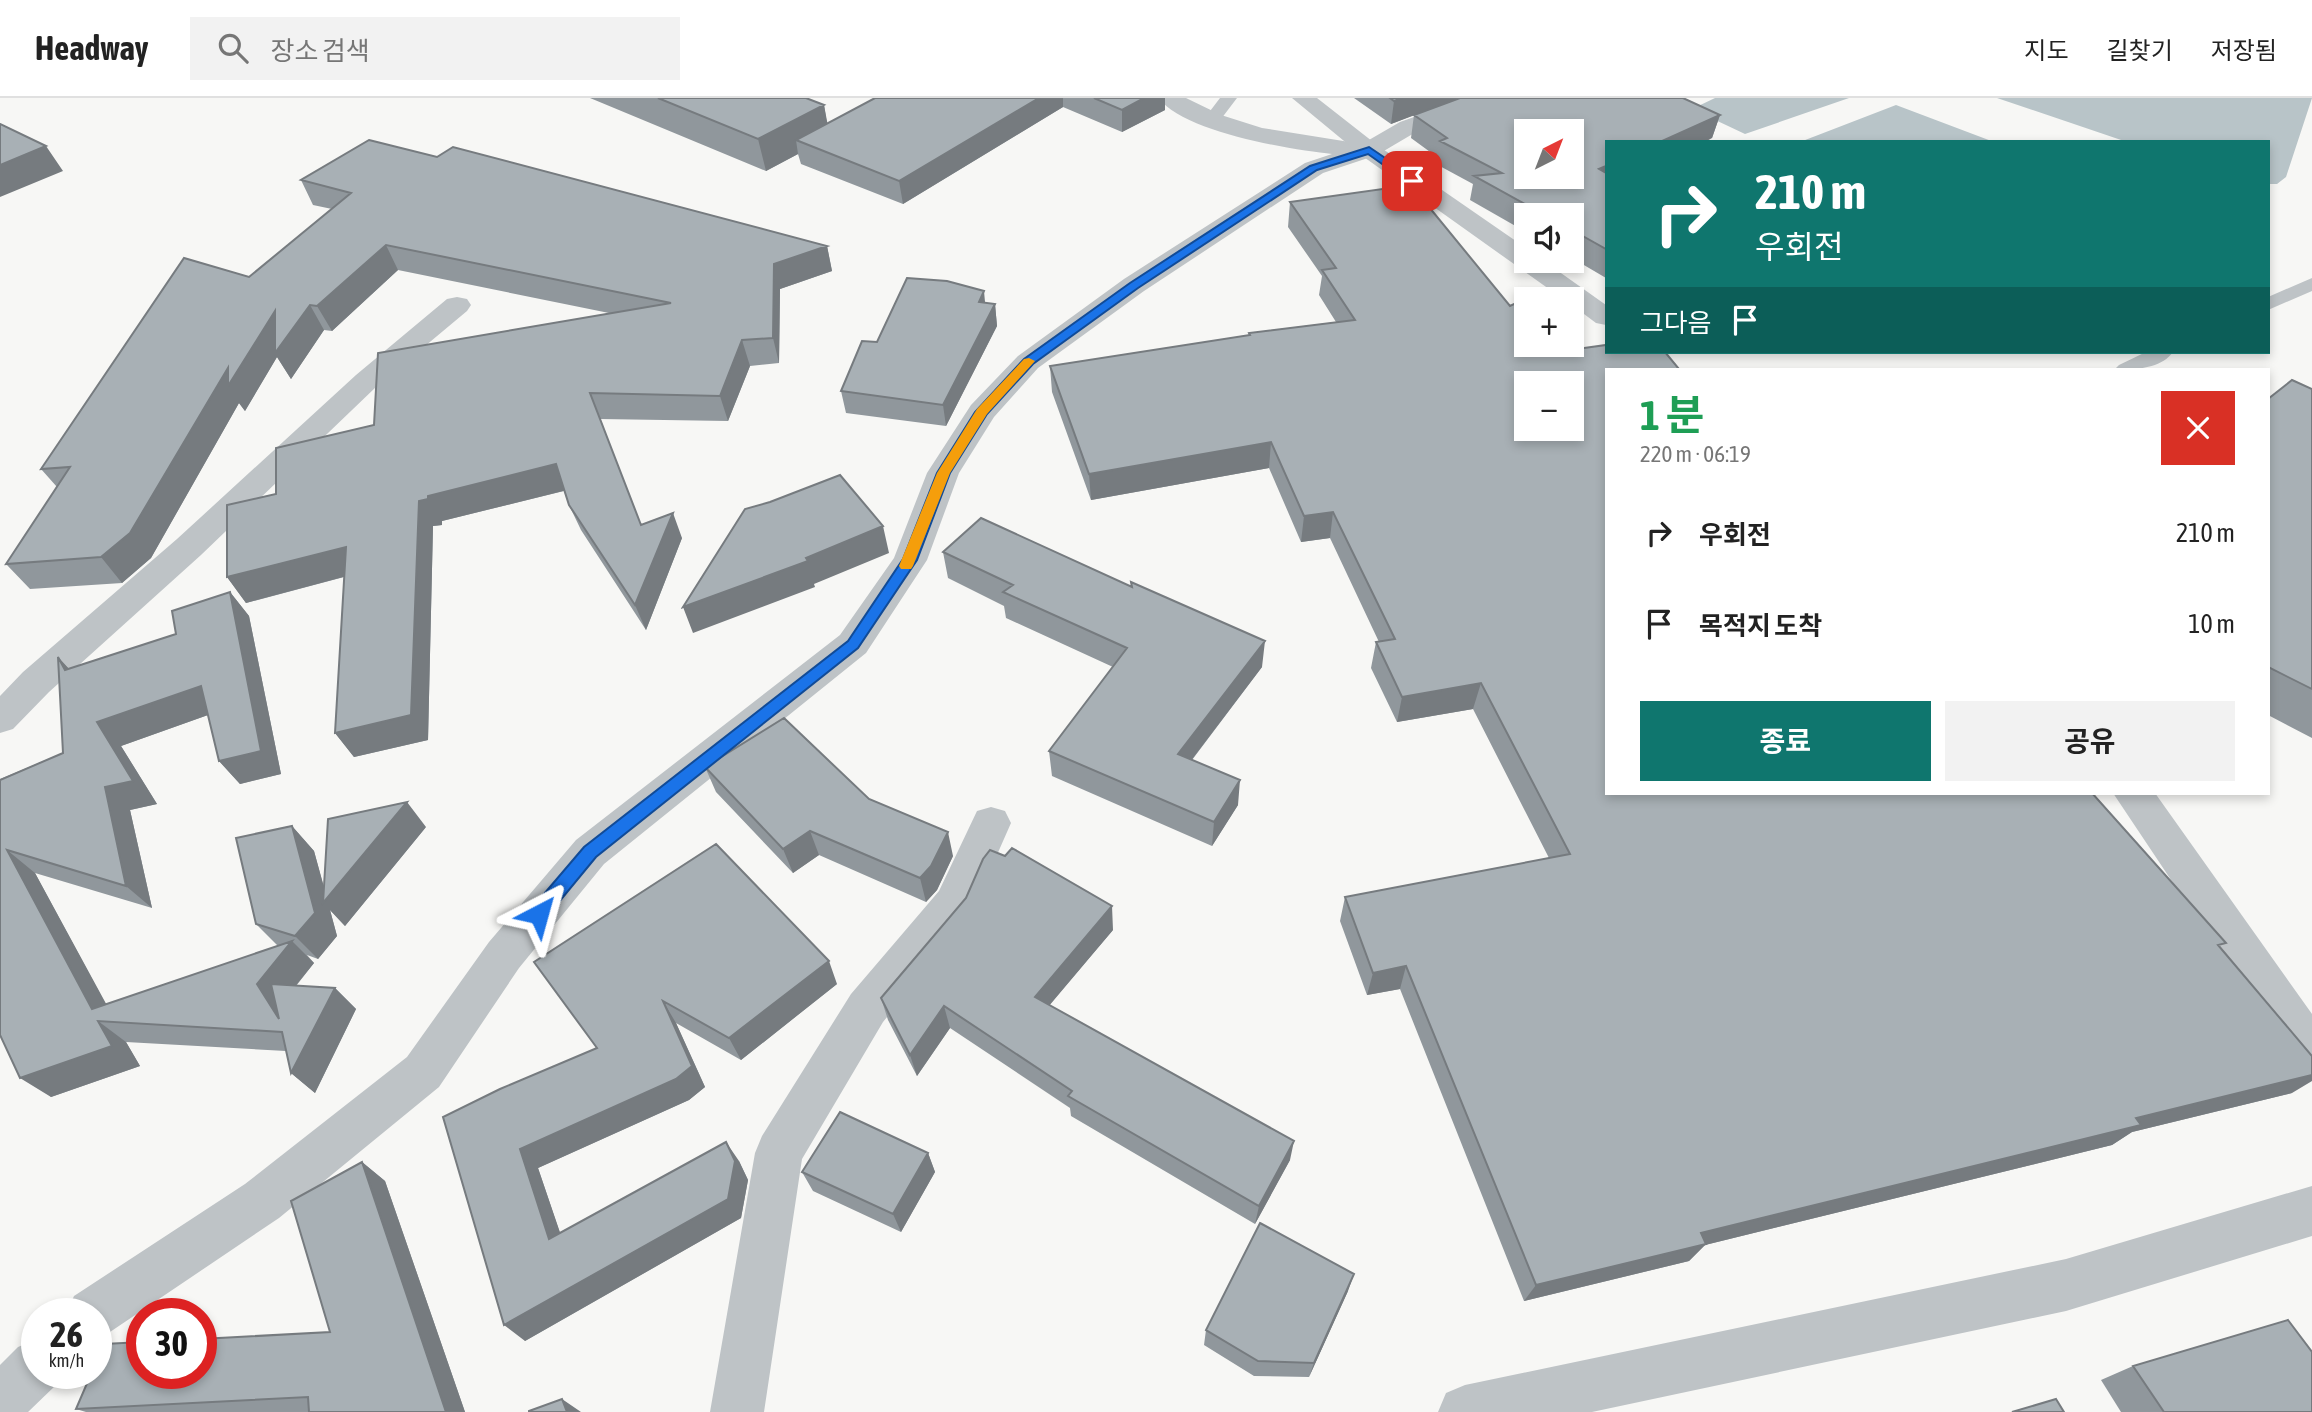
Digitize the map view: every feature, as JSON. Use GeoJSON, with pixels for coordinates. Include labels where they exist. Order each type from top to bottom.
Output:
{"type":"FeatureCollection","features":[{"type":"Feature","properties":{"kind":"street"},"geometry":{"type":"LineString","coordinates":[[1170,98],[1188,110],[1287,143],[1369,150]]}},
{"type":"Feature","properties":{"kind":"street"},"geometry":{"type":"LineString","coordinates":[[1303,98],[1369,150],[1605,316]]}},
{"type":"Feature","properties":{"kind":"street"},"geometry":{"type":"LineString","coordinates":[[112,1301],[262,1201],[423,1072],[505,955],[590,852],[853,644],[910,560],[943,473],[975,422],[1028,362],[1123,293],[1314,168],[1369,150],[1408,127],[1488,98]]}},
{"type":"Feature","properties":{"kind":"street"},"geometry":{"type":"LineString","coordinates":[[0,719],[36,682],[190,547],[366,381],[457,305]]}},
{"type":"Feature","properties":{"kind":"street"},"geometry":{"type":"LineString","coordinates":[[2134,795],[2307,1034]]}},
{"type":"Feature","properties":{"kind":"street"},"geometry":{"type":"LineString","coordinates":[[737,1412],[779,1153],[867,1008],[955,903],[991,823]]}},
{"type":"Feature","properties":{"kind":"street"},"geometry":{"type":"LineString","coordinates":[[1465,1412],[2066,1285],[2312,1211]]}},
{"type":"Feature","properties":{"kind":"street"},"geometry":{"type":"LineString","coordinates":[[0,1402],[21,1382]]}},
{"type":"Feature","properties":{"kind":"lane"},"geometry":{"type":"LineString","coordinates":[[1212,119],[1229,98]]}},
{"type":"Feature","properties":{"kind":"lane"},"geometry":{"type":"LineString","coordinates":[[2270,303],[2312,284]]}},
{"type":"Feature","properties":{"kind":"lane"},"geometry":{"type":"LineString","coordinates":[[2128,368],[2159,354]]}},
{"type":"Feature","properties":{"kind":"shaded area"},"geometry":{"type":"Polygon","coordinates":[[[1715,98],[1849,98],[1745,134],[1692,109],[1715,98]]]}},
{"type":"Feature","properties":{"kind":"shaded area"},"geometry":{"type":"Polygon","coordinates":[[[1997,98],[2312,98],[2286,177],[2277,184],[2270,184],[2270,140],[2121,140],[1997,98]]]}},
{"type":"Feature","properties":{"kind":"shaded area"},"geometry":{"type":"Polygon","coordinates":[[[1896,105],[1989,140],[1805,140],[1896,105]]]}},
{"type":"Feature","properties":{"kind":"building"},"geometry":{"type":"Polygon","coordinates":[[[658,98],[806,98],[824,105],[758,139],[658,98]]]}},
{"type":"Feature","properties":{"kind":"building"},"geometry":{"type":"Polygon","coordinates":[[[875,98],[1039,98],[899,181],[796,140],[875,98]]]}},
{"type":"Feature","properties":{"kind":"building"},"geometry":{"type":"Polygon","coordinates":[[[1094,98],[1144,98],[1122,110],[1094,98]]]}},
{"type":"Feature","properties":{"kind":"building"},"geometry":{"type":"Polygon","coordinates":[[[1460,98],[1683,98],[1720,115],[1664,140],[1605,140],[1605,166],[1599,169],[1605,172],[1605,248],[1584,237],[1584,203],[1523,203],[1474,176],[1502,173],[1440,141],[1447,138],[1414,115],[1460,98]]]}},
{"type":"Feature","properties":{"kind":"building"},"geometry":{"type":"Polygon","coordinates":[[[0,124],[46,146],[0,165],[0,124]]]}},
{"type":"Feature","properties":{"kind":"building"},"geometry":{"type":"Polygon","coordinates":[[[369,140],[437,157],[453,147],[827,246],[774,264],[773,338],[742,340],[720,396],[590,393],[641,525],[673,513],[635,605],[569,505],[556,464],[428,496],[428,499],[419,501],[411,715],[335,733],[346,547],[227,577],[227,505],[276,494],[276,448],[374,425],[378,353],[671,303],[386,245],[317,306],[310,305],[275,353],[275,311],[228,386],[228,368],[130,533],[101,557],[6,564],[70,467],[41,469],[184,258],[249,277],[351,193],[301,180],[369,140]]]}},
{"type":"Feature","properties":{"kind":"building"},"geometry":{"type":"Polygon","coordinates":[[[1411,185],[1510,306],[1514,304],[1514,357],[1584,357],[1584,348],[1605,345],[1605,354],[1667,354],[1678,368],[1605,368],[1605,795],[2094,795],[2226,943],[2218,945],[2312,1056],[2312,1075],[2136,1118],[2141,1125],[1701,1233],[1706,1244],[1536,1285],[1406,966],[1373,973],[1345,897],[1570,854],[1481,683],[1402,697],[1376,642],[1395,639],[1333,512],[1304,516],[1271,442],[1089,474],[1050,366],[1250,335],[1249,333],[1355,320],[1322,270],[1336,268],[1290,202],[1411,185]]]}},
{"type":"Feature","properties":{"kind":"building"},"geometry":{"type":"Polygon","coordinates":[[[907,278],[947,281],[984,291],[979,302],[995,304],[943,405],[841,391],[862,341],[877,342],[907,278]]]}},
{"type":"Feature","properties":{"kind":"building"},"geometry":{"type":"Polygon","coordinates":[[[2292,380],[2312,389],[2312,689],[2270,668],[2270,397],[2292,380]]]}},
{"type":"Feature","properties":{"kind":"building"},"geometry":{"type":"Polygon","coordinates":[[[840,475],[883,526],[806,558],[808,561],[683,607],[745,509],[840,475]]]}},
{"type":"Feature","properties":{"kind":"building"},"geometry":{"type":"Polygon","coordinates":[[[981,518],[1132,587],[1131,582],[1265,641],[1178,754],[1240,780],[1214,822],[1049,751],[1127,648],[1003,592],[1013,585],[943,552],[981,518]]]}},
{"type":"Feature","properties":{"kind":"building"},"geometry":{"type":"Polygon","coordinates":[[[230,592],[261,751],[219,761],[201,686],[97,722],[133,781],[105,787],[126,886],[7,850],[92,1009],[292,941],[257,984],[279,1019],[271,984],[335,988],[291,1073],[282,1032],[98,1021],[112,1046],[20,1078],[0,1035],[0,780],[63,753],[58,657],[65,670],[176,634],[172,611],[230,592]]]}},
{"type":"Feature","properties":{"kind":"building"},"geometry":{"type":"Polygon","coordinates":[[[784,718],[869,799],[948,832],[931,866],[920,878],[810,831],[783,849],[705,767],[784,718]]]}},
{"type":"Feature","properties":{"kind":"building"},"geometry":{"type":"Polygon","coordinates":[[[407,802],[323,903],[328,819],[407,802]]]}},
{"type":"Feature","properties":{"kind":"building"},"geometry":{"type":"Polygon","coordinates":[[[292,826],[315,913],[295,936],[256,924],[236,838],[292,826]]]}},
{"type":"Feature","properties":{"kind":"building"},"geometry":{"type":"Polygon","coordinates":[[[716,844],[829,961],[729,1038],[663,1001],[692,1066],[676,1079],[520,1149],[549,1239],[726,1142],[735,1161],[728,1199],[504,1325],[443,1117],[500,1089],[597,1048],[534,962],[716,844]]]}},
{"type":"Feature","properties":{"kind":"building"},"geometry":{"type":"Polygon","coordinates":[[[1012,848],[1112,906],[1035,997],[1294,1141],[1259,1206],[1068,1096],[1072,1091],[944,1006],[910,1055],[881,998],[966,898],[983,859],[990,850],[1005,856],[1012,848]]]}},
{"type":"Feature","properties":{"kind":"building"},"geometry":{"type":"Polygon","coordinates":[[[840,1112],[928,1153],[893,1214],[802,1172],[840,1112]]]}},
{"type":"Feature","properties":{"kind":"building"},"geometry":{"type":"Polygon","coordinates":[[[362,1162],[446,1412],[309,1412],[308,1397],[76,1409],[85,1389],[112,1389],[112,1344],[126,1343],[126,1389],[217,1389],[217,1338],[330,1332],[291,1201],[362,1162]]]}},
{"type":"Feature","properties":{"kind":"building"},"geometry":{"type":"Polygon","coordinates":[[[1260,1223],[1354,1274],[1314,1363],[1258,1361],[1206,1330],[1260,1223]]]}},
{"type":"Feature","properties":{"kind":"building"},"geometry":{"type":"Polygon","coordinates":[[[2288,1320],[2312,1352],[2312,1412],[2164,1412],[2133,1366],[2288,1320]]]}},
{"type":"Feature","properties":{"kind":"building"},"geometry":{"type":"Polygon","coordinates":[[[562,1399],[567,1412],[529,1412],[529,1411],[562,1399]]]}},
{"type":"Feature","properties":{"kind":"building"},"geometry":{"type":"Polygon","coordinates":[[[2056,1399],[2064,1412],[2012,1412],[2056,1399]]]}},
{"type":"Feature","properties":{"kind":"slow traffic"},"geometry":{"type":"LineString","coordinates":[[906,566],[943,473],[982,412],[1029,361]]}},
{"type":"Feature","properties":{"kind":"route"},"geometry":{"type":"LineString","coordinates":[[539,914],[590,852],[853,644],[910,560],[943,473],[982,412],[1028,362],[1134,285],[1314,168],[1369,150],[1412,181]]}}]}
